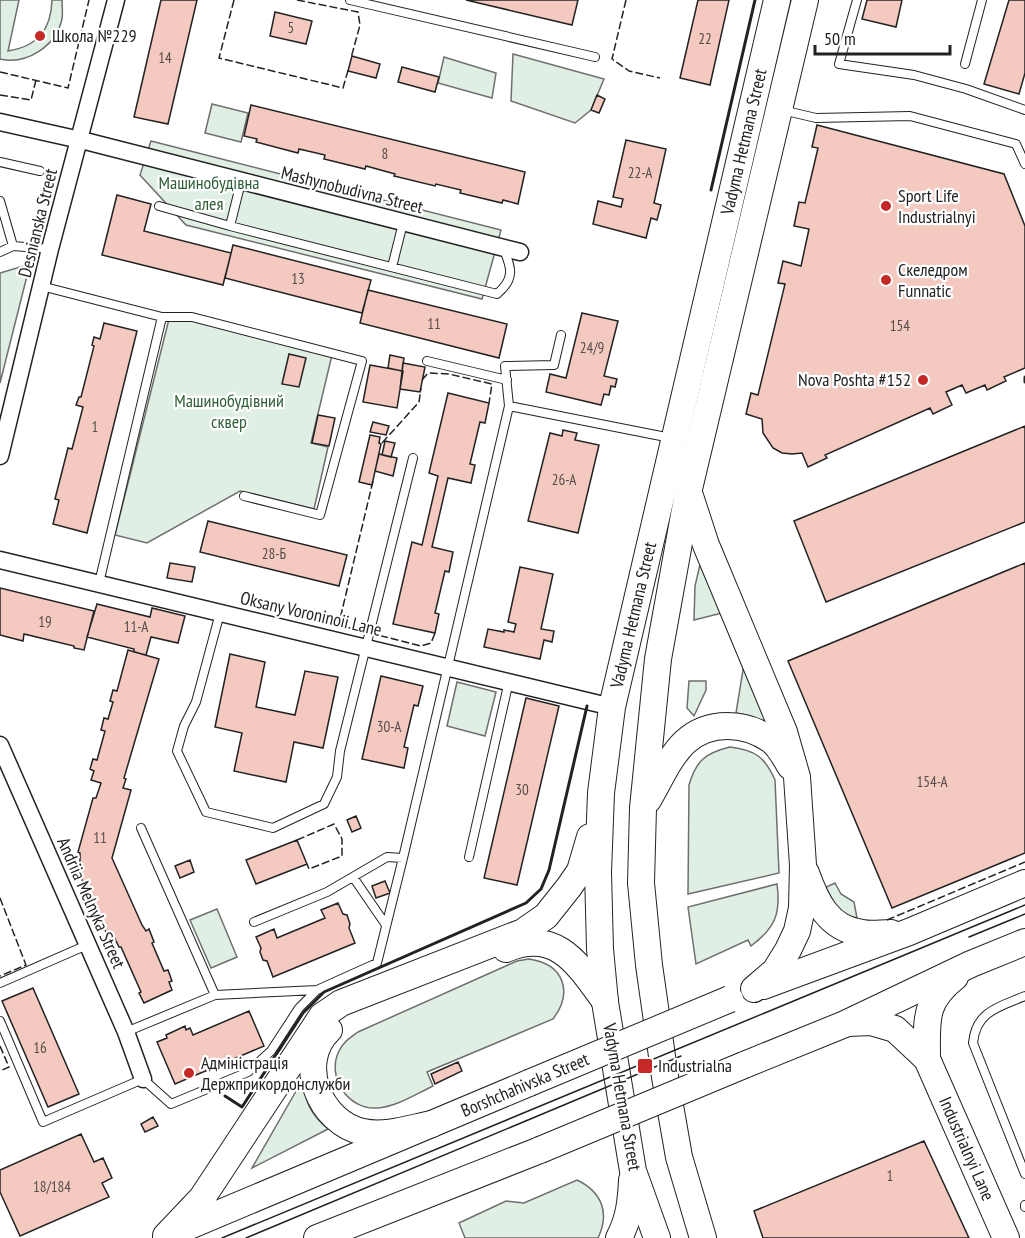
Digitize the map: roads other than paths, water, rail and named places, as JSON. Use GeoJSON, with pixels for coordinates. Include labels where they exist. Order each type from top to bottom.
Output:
{"type":"FeatureCollection","features":[{"type":"Feature","properties":{"kind":"main road","name":"Vadyma Hetmana Street"},"geometry":{"type":"LineString","coordinates":[[657,1238],[633,1171],[606,1002],[600,949],[598,872],[600,793],[612,708],[777,0]]}},
{"type":"Feature","properties":{"kind":"main road","name":"Vadyma Hetmana Street"},"geometry":{"type":"LineString","coordinates":[[703,1238],[679,1157],[661,1055],[641,883],[643,808],[658,659],[688,493],[805,0]]}},
{"type":"Feature","properties":{"kind":"main road"},"geometry":{"type":"LineString","coordinates":[[688,493],[706,545],[784,732],[797,777],[804,865],[802,908],[797,931],[789,950],[775,971],[753,989]]}},
{"type":"Feature","properties":{"kind":"main road"},"geometry":{"type":"LineString","coordinates":[[643,808],[673,757],[684,743],[703,730],[717,726],[751,730],[772,741],[797,777]]}},
{"type":"Feature","properties":{"kind":"main road"},"geometry":{"type":"LineString","coordinates":[[164,1237],[202,1198],[322,1016],[341,1003],[523,932],[546,916],[580,871],[600,793]]}},
{"type":"Feature","properties":{"kind":"main road"},"geometry":{"type":"LineString","coordinates":[[804,865],[814,896],[831,921],[861,933],[909,932]]}},
{"type":"Feature","properties":{"kind":"main road","name":"Borshchahivska Street"},"geometry":{"type":"LineString","coordinates":[[164,1237],[753,989],[909,932],[1025,883]]}},
{"type":"Feature","properties":{"kind":"main road"},"geometry":{"type":"LineString","coordinates":[[317,1238],[359,1229],[540,1150],[845,1024],[971,964],[1025,942]]}},
{"type":"Feature","properties":{"kind":"main road"},"geometry":{"type":"LineString","coordinates":[[432,1124],[385,1133],[364,1132],[344,1125],[328,1111],[317,1093],[313,1073],[316,1052],[325,1033],[340,1018],[517,944],[548,944],[570,956],[606,1002]]}},
{"type":"Feature","properties":{"kind":"main road","name":"Industrialnyi Lane"},"geometry":{"type":"LineString","coordinates":[[927,1059],[927,1015],[941,988],[971,964]]}},
{"type":"Feature","properties":{"kind":"main road","name":"Industrialnyi Lane"},"geometry":{"type":"LineString","coordinates":[[845,1024],[871,1022],[895,1029],[927,1059],[1006,1238]]}},
{"type":"Feature","properties":{"kind":"main road"},"geometry":{"type":"LineString","coordinates":[[619,1238],[626,1225],[630,1208],[633,1171]]}},
{"type":"Feature","properties":{"kind":"street","name":"Desnianska Street"},"geometry":{"type":"LineString","coordinates":[[0,456],[50,249],[116,0]]}},
{"type":"Feature","properties":{"kind":"street","name":"Mashynobudivna Street"},"geometry":{"type":"LineString","coordinates":[[0,122],[520,252]]}},
{"type":"Feature","properties":{"kind":"street","name":"Oksany Voroninoii Lane"},"geometry":{"type":"LineString","coordinates":[[0,560],[509,681],[612,708]]}},
{"type":"Feature","properties":{"kind":"street","name":"Andriia Melnyka Street"},"geometry":{"type":"LineString","coordinates":[[0,744],[126,1032],[143,1079]]}},
{"type":"Feature","properties":{"kind":"lane"},"geometry":{"type":"LineString","coordinates":[[350,0],[595,57]]}},
{"type":"Feature","properties":{"kind":"lane"},"geometry":{"type":"LineString","coordinates":[[857,0],[839,64],[914,75],[966,89],[1025,110]]}},
{"type":"Feature","properties":{"kind":"lane"},"geometry":{"type":"LineString","coordinates":[[965,64],[982,0]]}},
{"type":"Feature","properties":{"kind":"lane"},"geometry":{"type":"LineString","coordinates":[[779,110],[816,118],[910,116],[1016,144],[1025,164]]}},
{"type":"Feature","properties":{"kind":"lane"},"geometry":{"type":"LineString","coordinates":[[0,162],[40,171]]}},
{"type":"Feature","properties":{"kind":"lane"},"geometry":{"type":"LineString","coordinates":[[230,226],[241,182]]}},
{"type":"Feature","properties":{"kind":"lane"},"geometry":{"type":"LineString","coordinates":[[0,201],[13,246]]}},
{"type":"Feature","properties":{"kind":"lane"},"geometry":{"type":"LineString","coordinates":[[159,206],[497,294],[507,286],[511,267],[502,247]]}},
{"type":"Feature","properties":{"kind":"lane"},"geometry":{"type":"LineString","coordinates":[[392,267],[403,223]]}},
{"type":"Feature","properties":{"kind":"lane"},"geometry":{"type":"LineString","coordinates":[[0,252],[13,246],[50,249]]}},
{"type":"Feature","properties":{"kind":"lane"},"geometry":{"type":"LineString","coordinates":[[42,286],[162,317],[192,317],[362,361],[320,515],[244,496]]}},
{"type":"Feature","properties":{"kind":"lane"},"geometry":{"type":"LineString","coordinates":[[99,583],[162,317]]}},
{"type":"Feature","properties":{"kind":"lane"},"geometry":{"type":"LineString","coordinates":[[0,1021],[43,1122],[143,1079],[171,1104],[248,1072],[271,1051],[299,1008],[317,990],[377,963],[509,406],[505,366],[554,365],[561,335]]}},
{"type":"Feature","properties":{"kind":"lane"},"geometry":{"type":"LineString","coordinates":[[427,362],[507,380]]}},
{"type":"Feature","properties":{"kind":"lane"},"geometry":{"type":"LineString","coordinates":[[509,406],[675,439]]}},
{"type":"Feature","properties":{"kind":"lane"},"geometry":{"type":"LineString","coordinates":[[220,613],[196,702],[184,726],[177,751],[206,812],[273,828],[324,804],[337,777],[340,751],[413,458]]}},
{"type":"Feature","properties":{"kind":"lane"},"geometry":{"type":"LineString","coordinates":[[469,857],[509,681]]}},
{"type":"Feature","properties":{"kind":"lane"},"geometry":{"type":"LineString","coordinates":[[141,828],[215,995]]}},
{"type":"Feature","properties":{"kind":"lane"},"geometry":{"type":"LineString","coordinates":[[254,922],[327,892],[387,857],[403,858]]}},
{"type":"Feature","properties":{"kind":"lane"},"geometry":{"type":"LineString","coordinates":[[353,877],[387,925]]}},
{"type":"Feature","properties":{"kind":"lane"},"geometry":{"type":"LineString","coordinates":[[0,983],[87,945]]}},
{"type":"Feature","properties":{"kind":"lane"},"geometry":{"type":"LineString","coordinates":[[126,1032],[215,995],[317,990]]}},
{"type":"Feature","properties":{"kind":"lane"},"geometry":{"type":"LineString","coordinates":[[1025,996],[984,1016],[978,1024],[973,1043],[1025,1174]]}},
{"type":"Feature","properties":{"kind":"tram line"},"geometry":{"type":"LineString","coordinates":[[222,1238],[1025,905]]}},
{"type":"Feature","properties":{"kind":"tram line"},"geometry":{"type":"LineString","coordinates":[[969,937],[1025,914]]}},
{"type":"Feature","properties":{"kind":"tram line"},"geometry":{"type":"LineString","coordinates":[[246,1238],[681,1056]]}},
{"type":"Feature","properties":{"kind":"place","name":"Школа №229"},"geometry":{"type":"Point","coordinates":[40,36]}},
{"type":"Feature","properties":{"kind":"place","name":"Sport Life Industrialnyi"},"geometry":{"type":"Point","coordinates":[886,206]}},
{"type":"Feature","properties":{"kind":"place","name":"Скеледром Funnatic"},"geometry":{"type":"Point","coordinates":[886,280]}},
{"type":"Feature","properties":{"kind":"place","name":"Nova Poshta #152"},"geometry":{"type":"Point","coordinates":[923,380]}},
{"type":"Feature","properties":{"kind":"place","name":"Industrialna"},"geometry":{"type":"Point","coordinates":[645,1066]}},
{"type":"Feature","properties":{"kind":"place","name":"Адміністрація Держприкордонслужби"},"geometry":{"type":"Point","coordinates":[189,1073]}},
{"type":"Feature","properties":{"kind":"park label","name":"Машинобудівна алея"},"geometry":{"type":"Point","coordinates":[209,193]}},
{"type":"Feature","properties":{"kind":"park label","name":"Машинобудівний сквер"},"geometry":{"type":"Point","coordinates":[229,411]}}]}
